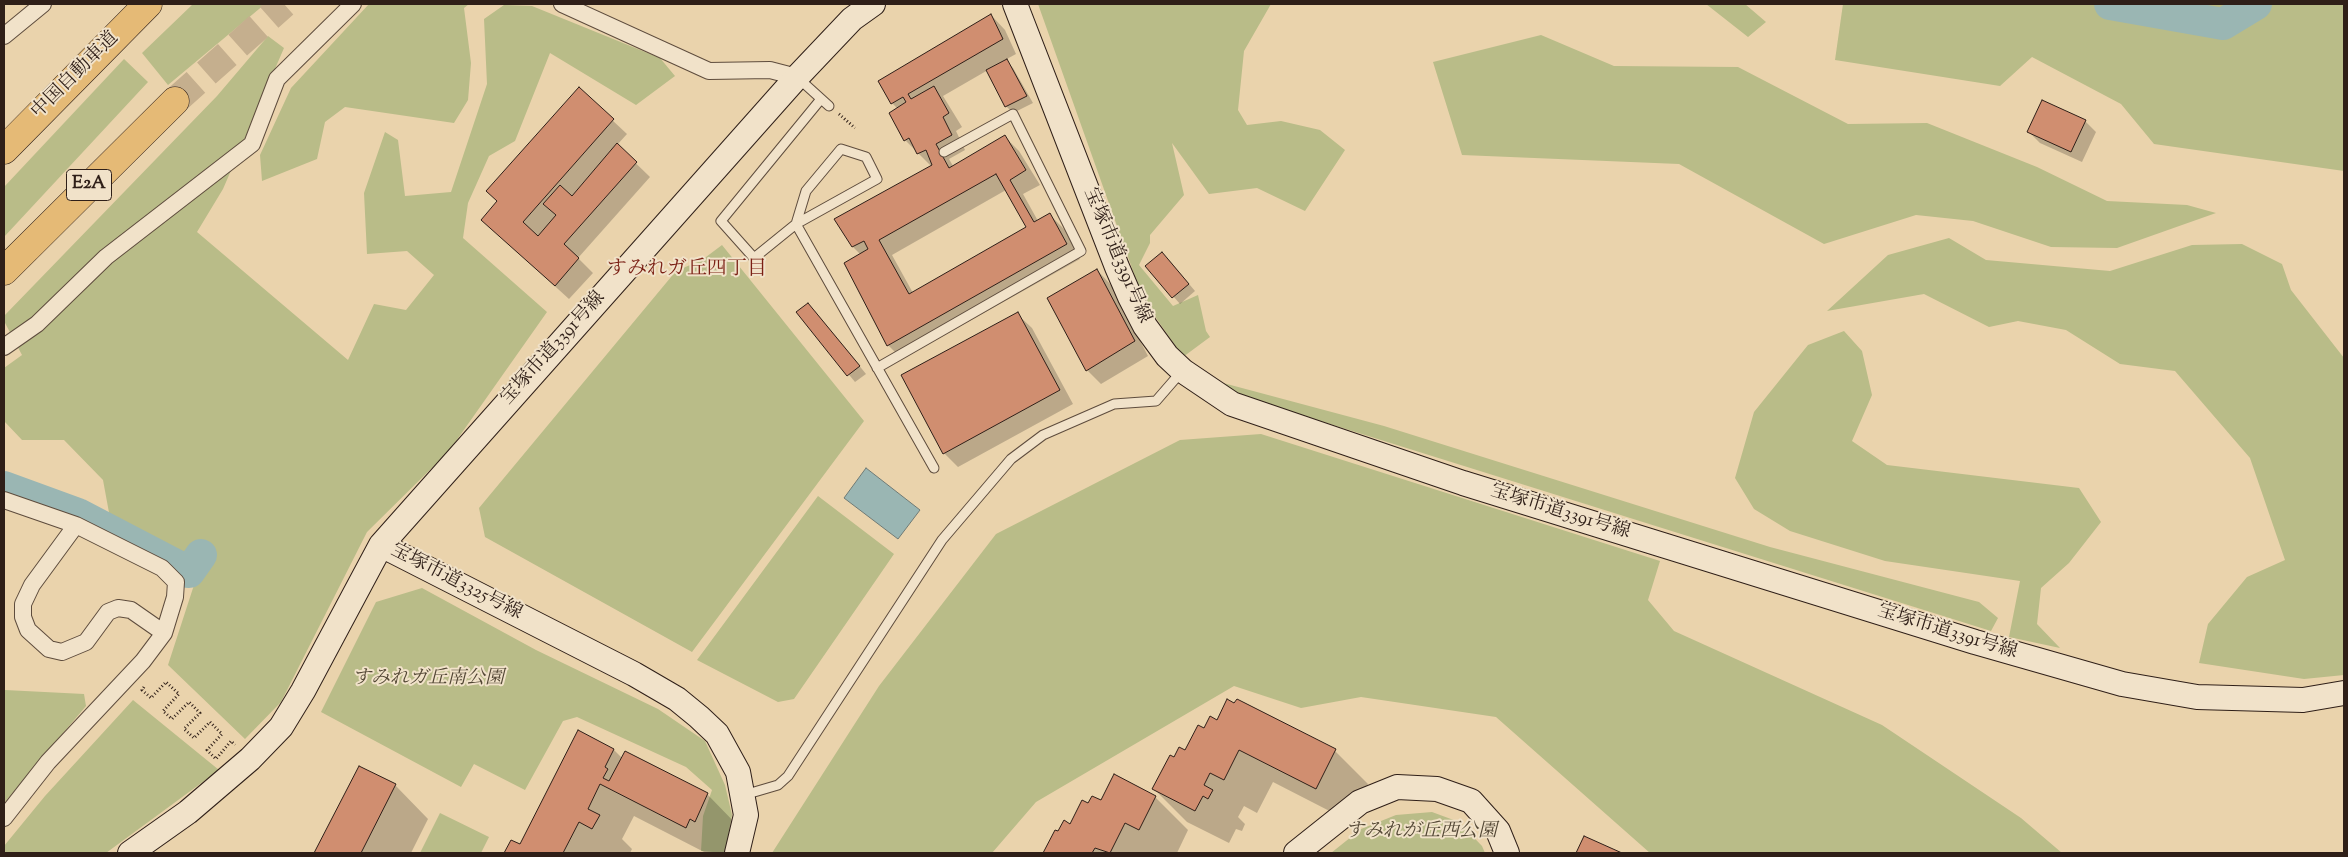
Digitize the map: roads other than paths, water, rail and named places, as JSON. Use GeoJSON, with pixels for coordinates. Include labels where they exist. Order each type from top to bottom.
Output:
{"type":"FeatureCollection","features":[{"type":"Feature","properties":{"kind":"highway","name":"中国自動車道"},"geometry":{"type":"LineString","coordinates":[[4,150],[148,4]]}},
{"type":"Feature","properties":{"kind":"highway","name":"E2A"},"geometry":{"type":"LineString","coordinates":[[4,271],[175,101]]}},
{"type":"Feature","properties":{"kind":"street"},"geometry":{"type":"LineString","coordinates":[[4,36],[43,4]]}},
{"type":"Feature","properties":{"kind":"street"},"geometry":{"type":"LineString","coordinates":[[4,347],[37,324],[106,257],[252,144],[277,79],[353,4]]}},
{"type":"Feature","properties":{"kind":"street"},"geometry":{"type":"LineString","coordinates":[[562,4],[709,71],[770,70],[797,77]]}},
{"type":"Feature","properties":{"kind":"street","name":"宝塚市道3391号線"},"geometry":{"type":"LineString","coordinates":[[381,545],[797,77],[852,19],[873,4]]}},
{"type":"Feature","properties":{"kind":"street","name":"宝塚市道3391号線"},"geometry":{"type":"LineString","coordinates":[[1015,4],[1130,297],[1145,326],[1167,356],[1183,371],[1232,404],[1463,483],[1965,639],[2122,684],[2197,697],[2303,700],[2344,693]]}},
{"type":"Feature","properties":{"kind":"street"},"geometry":{"type":"LineString","coordinates":[[4,500],[76,525],[162,568],[176,582],[175,597],[164,632],[143,661],[48,762],[4,818]]}},
{"type":"Feature","properties":{"kind":"street"},"geometry":{"type":"LineString","coordinates":[[76,525],[32,585],[23,604],[23,617],[28,630],[49,649],[62,652],[86,642],[108,612],[118,608],[131,610],[164,632]]}},
{"type":"Feature","properties":{"kind":"street","name":"宝塚市道3325号線"},"geometry":{"type":"LineString","coordinates":[[130,853],[188,812],[250,759],[281,727],[303,691],[381,545],[634,674],[677,699],[717,734],[738,772],[744,796],[746,816],[737,853]]}},
{"type":"Feature","properties":{"kind":"street"},"geometry":{"type":"LineString","coordinates":[[1296,853],[1360,802],[1397,787],[1437,789],[1471,801],[1498,831],[1507,853]]}},
{"type":"Feature","properties":{"kind":"lane"},"geometry":{"type":"LineString","coordinates":[[797,77],[829,106]]}},
{"type":"Feature","properties":{"kind":"lane"},"geometry":{"type":"LineString","coordinates":[[821,99],[721,222],[754,258],[796,224],[878,179],[866,157],[840,148],[806,191],[796,224],[934,468]]}},
{"type":"Feature","properties":{"kind":"lane"},"geometry":{"type":"LineString","coordinates":[[876,368],[1081,251],[1013,114],[944,152]]}},
{"type":"Feature","properties":{"kind":"lane"},"geometry":{"type":"LineString","coordinates":[[744,796],[778,786],[788,776],[942,540],[1011,459],[1044,435],[1114,404],[1156,401],[1183,371]]}},
{"type":"Feature","properties":{"kind":"water"},"geometry":{"type":"Polygon","coordinates":[[[866,468],[920,510],[898,539],[844,498],[866,468]]]}},
{"type":"Feature","properties":{"kind":"waterway"},"geometry":{"type":"LineString","coordinates":[[2110,4],[2223,24],[2256,4]]}},
{"type":"Feature","properties":{"kind":"waterway"},"geometry":{"type":"LineString","coordinates":[[4,487],[78,514],[189,572],[201,555]]}},
{"type":"Feature","properties":{"kind":"tunnel"},"geometry":{"type":"LineString","coordinates":[[175,101],[284,4]]}},
{"type":"Feature","properties":{"kind":"district","name":"すみれガ丘四丁目"},"geometry":{"type":"Point","coordinates":[687,271]}},
{"type":"Feature","properties":{"kind":"park label","name":"すみれガ丘南公園"},"geometry":{"type":"Point","coordinates":[428,680]}},
{"type":"Feature","properties":{"kind":"park label","name":"すみれが丘西公園"},"geometry":{"type":"Point","coordinates":[1421,833]}}]}
